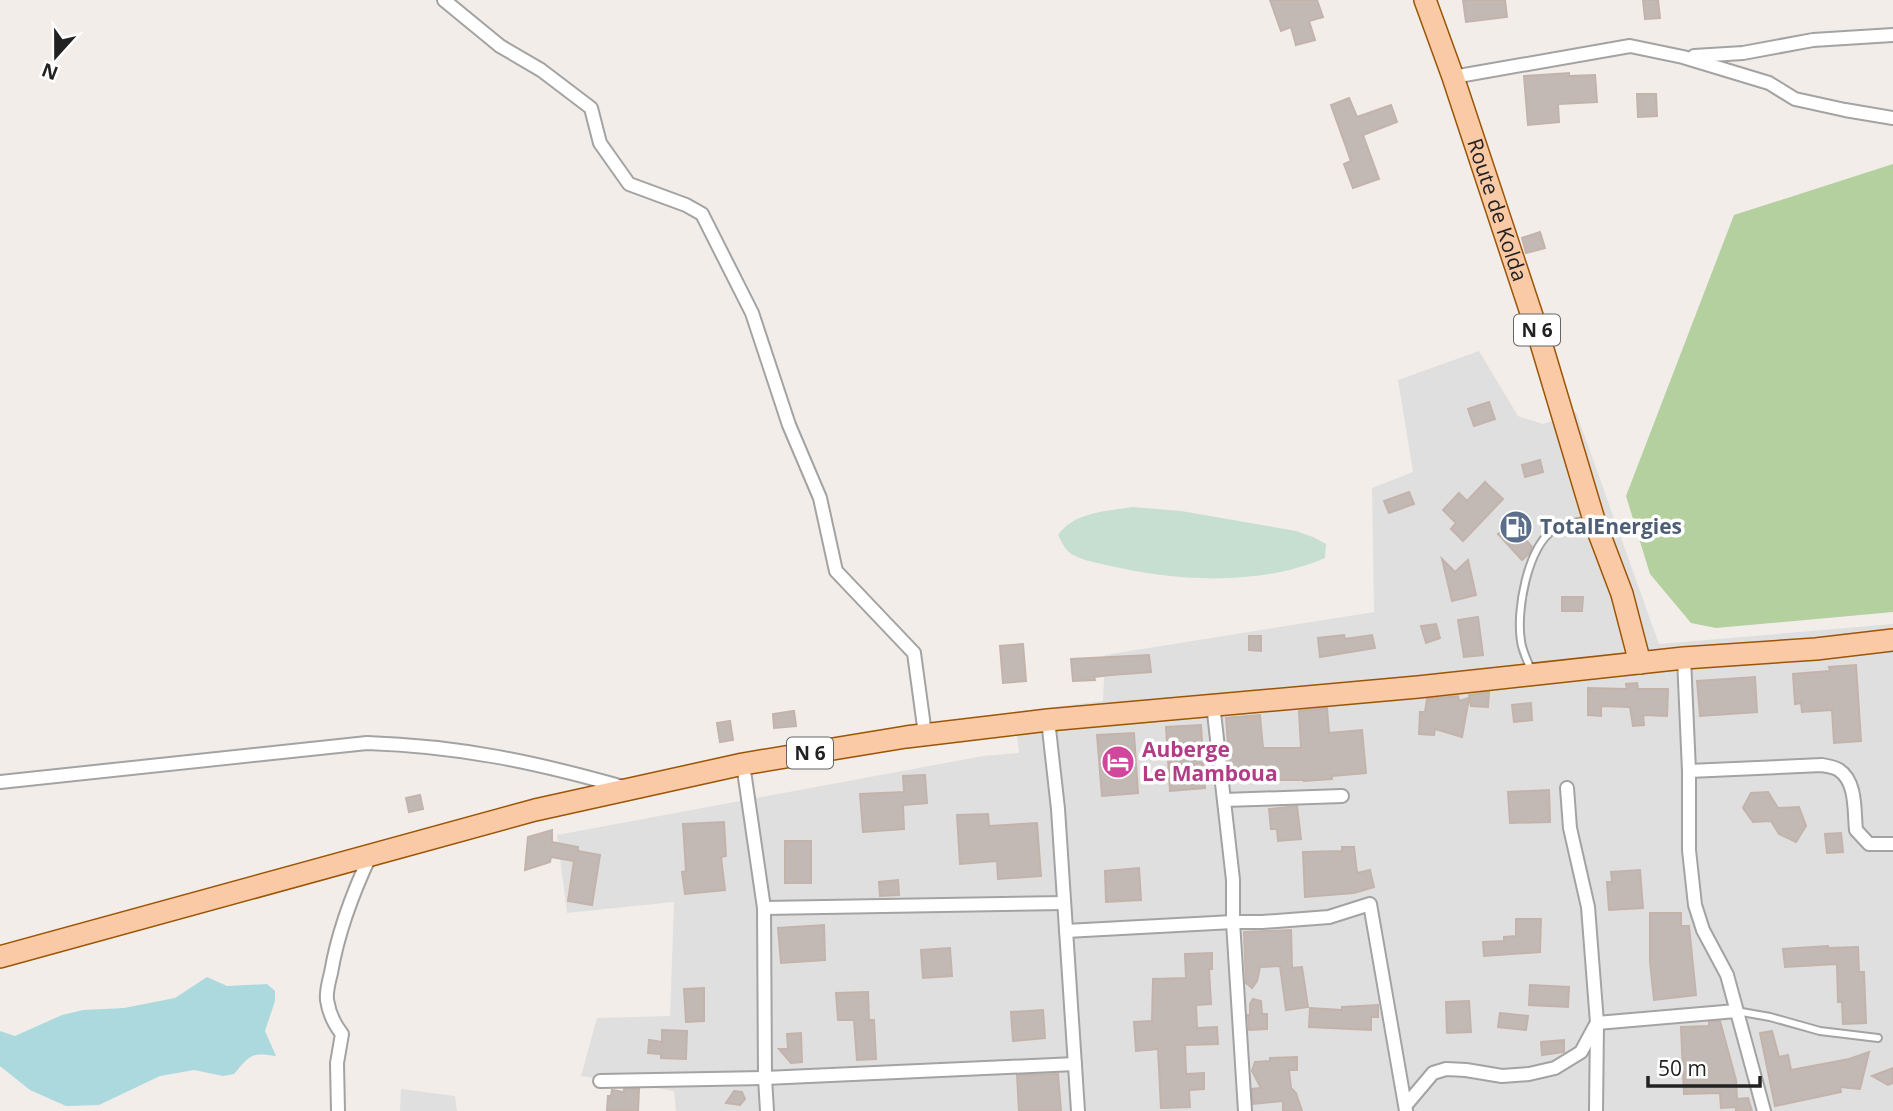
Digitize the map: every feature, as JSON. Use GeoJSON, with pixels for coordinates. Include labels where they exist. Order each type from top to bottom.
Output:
{"type":"FeatureCollection","features":[{"type":"Feature","properties":{"kind":"main road","name":"Route de Kolda"},"geometry":{"type":"LineString","coordinates":[[1425,0],[1541,343],[1594,520],[1622,594],[1640,663]]}},
{"type":"Feature","properties":{"kind":"main road"},"geometry":{"type":"LineString","coordinates":[[1640,663],[1893,640]]}},
{"type":"Feature","properties":{"kind":"main road","name":"N 6"},"geometry":{"type":"LineString","coordinates":[[0,957],[535,810],[743,764],[925,734],[1048,720],[1418,687],[1640,663]]}},
{"type":"Feature","properties":{"kind":"street"},"geometry":{"type":"LineString","coordinates":[[444,0],[500,46],[541,70],[591,108],[600,144],[629,184],[686,205],[702,214],[752,313],[789,425],[820,498],[836,571],[914,653],[925,734]]}},
{"type":"Feature","properties":{"kind":"street"},"geometry":{"type":"LineString","coordinates":[[1683,57],[1743,53],[1813,40],[1893,35]]}},
{"type":"Feature","properties":{"kind":"street"},"geometry":{"type":"LineString","coordinates":[[1453,77],[1630,46],[1683,57],[1769,83],[1795,99],[1893,118]]}},
{"type":"Feature","properties":{"kind":"street"},"geometry":{"type":"LineString","coordinates":[[1684,658],[1689,850],[1695,905],[1703,930],[1727,975],[1764,1111]]}},
{"type":"Feature","properties":{"kind":"street"},"geometry":{"type":"LineString","coordinates":[[1213,704],[1233,880],[1244,1111]]}},
{"type":"Feature","properties":{"kind":"street"},"geometry":{"type":"LineString","coordinates":[[1048,720],[1058,809],[1078,1111]]}},
{"type":"Feature","properties":{"kind":"street"},"geometry":{"type":"LineString","coordinates":[[0,782],[367,743],[421,745],[471,751],[564,771],[630,789]]}},
{"type":"Feature","properties":{"kind":"street"},"geometry":{"type":"LineString","coordinates":[[743,764],[764,908],[765,1078],[768,1111]]}},
{"type":"Feature","properties":{"kind":"street"},"geometry":{"type":"LineString","coordinates":[[1689,771],[1822,765],[1839,770],[1848,779],[1853,794],[1856,830],[1869,844],[1893,844]]}},
{"type":"Feature","properties":{"kind":"street"},"geometry":{"type":"LineString","coordinates":[[1567,788],[1570,828],[1588,907],[1597,1023],[1596,1111]]}},
{"type":"Feature","properties":{"kind":"street"},"geometry":{"type":"LineString","coordinates":[[1224,800],[1342,796]]}},
{"type":"Feature","properties":{"kind":"street"},"geometry":{"type":"LineString","coordinates":[[338,1111],[338,1063],[342,1034],[333,1021],[327,998],[334,954],[346,914],[355,886],[371,853]]}},
{"type":"Feature","properties":{"kind":"street"},"geometry":{"type":"LineString","coordinates":[[764,908],[1064,903]]}},
{"type":"Feature","properties":{"kind":"street"},"geometry":{"type":"LineString","coordinates":[[1066,931],[1329,917],[1370,904],[1406,1108]]}},
{"type":"Feature","properties":{"kind":"street"},"geometry":{"type":"LineString","coordinates":[[1597,1023],[1737,1011]]}},
{"type":"Feature","properties":{"kind":"street"},"geometry":{"type":"LineString","coordinates":[[1406,1108],[1433,1073],[1446,1069],[1502,1076],[1555,1068],[1581,1052],[1597,1023]]}},
{"type":"Feature","properties":{"kind":"street"},"geometry":{"type":"LineString","coordinates":[[600,1081],[765,1078],[1075,1064]]}},
{"type":"Feature","properties":{"kind":"lane"},"geometry":{"type":"LineString","coordinates":[[1532,674],[1521,643],[1519,609],[1531,565],[1542,544],[1555,529],[1594,520]]}},
{"type":"Feature","properties":{"kind":"lane"},"geometry":{"type":"LineString","coordinates":[[1737,1011],[1820,1031],[1878,1038]]}},
{"type":"Feature","properties":{"kind":"shaded area"},"geometry":{"type":"Polygon","coordinates":[[[1479,351],[1518,416],[1543,424],[1576,412],[1659,644],[1893,624],[1893,1111],[676,1111],[674,1091],[581,1076],[597,1018],[670,1016],[674,902],[567,913],[557,835],[983,756],[1019,753],[1014,712],[1103,701],[1105,655],[1374,612],[1372,488],[1413,472],[1398,380],[1479,351]]]}},
{"type":"Feature","properties":{"kind":"shaded area"},"geometry":{"type":"Polygon","coordinates":[[[401,1089],[455,1096],[457,1111],[400,1111],[401,1089]]]}},
{"type":"Feature","properties":{"kind":"green space"},"geometry":{"type":"Polygon","coordinates":[[[1893,164],[1893,612],[1716,628],[1691,623],[1650,574],[1626,496],[1734,215],[1893,164]]]}},
{"type":"Feature","properties":{"kind":"green space"},"geometry":{"type":"Polygon","coordinates":[[[1133,507],[1181,511],[1296,531],[1326,544],[1325,558],[1272,574],[1244,577],[1160,575],[1084,560],[1070,552],[1058,535],[1073,521],[1082,517],[1133,507]]]}},
{"type":"Feature","properties":{"kind":"water"},"geometry":{"type":"Polygon","coordinates":[[[207,977],[227,986],[267,984],[275,991],[275,1001],[265,1031],[276,1056],[252,1056],[234,1074],[223,1076],[194,1070],[160,1076],[99,1105],[66,1106],[30,1090],[0,1066],[0,1031],[15,1036],[62,1015],[83,1010],[124,1008],[175,998],[207,977]]]}},
{"type":"Feature","properties":{"kind":"building"},"geometry":{"type":"Polygon","coordinates":[[[1270,0],[1317,0],[1323,17],[1309,21],[1315,40],[1296,45],[1291,27],[1281,31],[1270,0]]]}},
{"type":"Feature","properties":{"kind":"building"},"geometry":{"type":"Polygon","coordinates":[[[1463,0],[1505,0],[1507,17],[1466,22],[1463,0]]]}},
{"type":"Feature","properties":{"kind":"building"},"geometry":{"type":"Polygon","coordinates":[[[1643,0],[1658,0],[1660,18],[1645,19],[1643,0]]]}},
{"type":"Feature","properties":{"kind":"building"},"geometry":{"type":"Polygon","coordinates":[[[1569,73],[1569,76],[1595,75],[1597,102],[1558,104],[1559,122],[1528,125],[1524,76],[1569,73]]]}},
{"type":"Feature","properties":{"kind":"building"},"geometry":{"type":"Polygon","coordinates":[[[1637,94],[1656,94],[1657,116],[1638,117],[1637,94]]]}},
{"type":"Feature","properties":{"kind":"building"},"geometry":{"type":"Polygon","coordinates":[[[1349,98],[1357,117],[1391,105],[1397,122],[1363,135],[1379,179],[1353,188],[1344,164],[1351,161],[1331,105],[1349,98]]]}},
{"type":"Feature","properties":{"kind":"building"},"geometry":{"type":"Polygon","coordinates":[[[1540,232],[1545,248],[1526,253],[1522,238],[1540,232]]]}},
{"type":"Feature","properties":{"kind":"building"},"geometry":{"type":"Polygon","coordinates":[[[1489,402],[1495,419],[1474,426],[1468,409],[1489,402]]]}},
{"type":"Feature","properties":{"kind":"building"},"geometry":{"type":"Polygon","coordinates":[[[1540,460],[1543,472],[1525,477],[1522,465],[1540,460]]]}},
{"type":"Feature","properties":{"kind":"building"},"geometry":{"type":"Polygon","coordinates":[[[1485,482],[1503,499],[1463,541],[1451,529],[1456,523],[1443,510],[1459,493],[1467,501],[1485,482]]]}},
{"type":"Feature","properties":{"kind":"building"},"geometry":{"type":"Polygon","coordinates":[[[1409,492],[1414,504],[1389,513],[1384,501],[1409,492]]]}},
{"type":"Feature","properties":{"kind":"building"},"geometry":{"type":"Polygon","coordinates":[[[1511,522],[1532,547],[1522,560],[1498,534],[1511,522]]]}},
{"type":"Feature","properties":{"kind":"building"},"geometry":{"type":"Polygon","coordinates":[[[1442,559],[1455,572],[1468,560],[1476,595],[1452,601],[1442,559]]]}},
{"type":"Feature","properties":{"kind":"building"},"geometry":{"type":"Polygon","coordinates":[[[1562,597],[1583,597],[1582,611],[1562,611],[1562,597]]]}},
{"type":"Feature","properties":{"kind":"building"},"geometry":{"type":"Polygon","coordinates":[[[1478,617],[1483,655],[1464,657],[1458,620],[1478,617]]]}},
{"type":"Feature","properties":{"kind":"building"},"geometry":{"type":"Polygon","coordinates":[[[1436,624],[1440,638],[1426,643],[1421,626],[1436,624]]]}},
{"type":"Feature","properties":{"kind":"building"},"geometry":{"type":"Polygon","coordinates":[[[1344,635],[1345,639],[1372,635],[1375,648],[1320,657],[1318,638],[1344,635]]]}},
{"type":"Feature","properties":{"kind":"building"},"geometry":{"type":"Polygon","coordinates":[[[1249,636],[1261,636],[1261,651],[1249,650],[1249,636]]]}},
{"type":"Feature","properties":{"kind":"building"},"geometry":{"type":"Polygon","coordinates":[[[1023,644],[1026,681],[1003,683],[1000,646],[1023,644]]]}},
{"type":"Feature","properties":{"kind":"building"},"geometry":{"type":"Polygon","coordinates":[[[1149,655],[1151,672],[1073,681],[1071,659],[1149,655]]]}},
{"type":"Feature","properties":{"kind":"building"},"geometry":{"type":"Polygon","coordinates":[[[1856,665],[1861,741],[1834,743],[1832,710],[1802,712],[1801,703],[1795,704],[1793,674],[1830,671],[1829,667],[1856,665]]]}},
{"type":"Feature","properties":{"kind":"building"},"geometry":{"type":"Polygon","coordinates":[[[1755,677],[1757,712],[1700,716],[1697,681],[1755,677]]]}},
{"type":"Feature","properties":{"kind":"building"},"geometry":{"type":"Polygon","coordinates":[[[1637,683],[1638,689],[1668,689],[1667,716],[1643,715],[1644,725],[1633,726],[1630,707],[1601,706],[1601,716],[1588,715],[1588,688],[1627,689],[1626,684],[1637,683]]]}},
{"type":"Feature","properties":{"kind":"building"},"geometry":{"type":"Polygon","coordinates":[[[1489,692],[1488,707],[1471,706],[1469,695],[1489,692]]]}},
{"type":"Feature","properties":{"kind":"building"},"geometry":{"type":"Polygon","coordinates":[[[1458,696],[1459,701],[1469,698],[1462,737],[1435,729],[1434,735],[1419,734],[1420,712],[1425,712],[1427,699],[1458,696]]]}},
{"type":"Feature","properties":{"kind":"building"},"geometry":{"type":"Polygon","coordinates":[[[1531,703],[1532,720],[1514,722],[1512,705],[1531,703]]]}},
{"type":"Feature","properties":{"kind":"building"},"geometry":{"type":"Polygon","coordinates":[[[1327,708],[1329,733],[1362,730],[1366,773],[1304,781],[1271,780],[1271,771],[1244,773],[1245,781],[1231,783],[1226,718],[1260,715],[1263,748],[1301,748],[1299,711],[1327,708]]]}},
{"type":"Feature","properties":{"kind":"building"},"geometry":{"type":"Polygon","coordinates":[[[794,711],[796,726],[774,728],[773,714],[794,711]]]}},
{"type":"Feature","properties":{"kind":"building"},"geometry":{"type":"Polygon","coordinates":[[[730,721],[733,740],[720,742],[717,723],[730,721]]]}},
{"type":"Feature","properties":{"kind":"building"},"geometry":{"type":"Polygon","coordinates":[[[1201,725],[1205,788],[1170,791],[1166,727],[1201,725]]]}},
{"type":"Feature","properties":{"kind":"building"},"geometry":{"type":"Polygon","coordinates":[[[1134,733],[1138,793],[1102,796],[1097,735],[1134,733]]]}},
{"type":"Feature","properties":{"kind":"building"},"geometry":{"type":"Polygon","coordinates":[[[925,775],[927,803],[903,805],[904,829],[863,832],[860,794],[904,792],[903,776],[925,775]]]}},
{"type":"Feature","properties":{"kind":"building"},"geometry":{"type":"Polygon","coordinates":[[[1549,790],[1550,822],[1510,823],[1508,792],[1549,790]]]}},
{"type":"Feature","properties":{"kind":"building"},"geometry":{"type":"Polygon","coordinates":[[[1768,792],[1778,808],[1799,807],[1806,826],[1796,842],[1779,834],[1771,821],[1753,822],[1743,808],[1751,793],[1768,792]]]}},
{"type":"Feature","properties":{"kind":"building"},"geometry":{"type":"Polygon","coordinates":[[[420,795],[423,809],[409,812],[406,798],[420,795]]]}},
{"type":"Feature","properties":{"kind":"building"},"geometry":{"type":"Polygon","coordinates":[[[1297,806],[1301,839],[1278,841],[1277,829],[1271,829],[1269,809],[1297,806]]]}},
{"type":"Feature","properties":{"kind":"building"},"geometry":{"type":"Polygon","coordinates":[[[988,814],[989,826],[1037,823],[1041,876],[998,879],[997,861],[960,864],[957,815],[988,814]]]}},
{"type":"Feature","properties":{"kind":"building"},"geometry":{"type":"Polygon","coordinates":[[[724,822],[726,856],[721,857],[725,890],[685,894],[682,872],[686,871],[683,824],[724,822]]]}},
{"type":"Feature","properties":{"kind":"building"},"geometry":{"type":"Polygon","coordinates":[[[552,830],[552,842],[600,855],[592,905],[568,901],[574,861],[551,857],[550,862],[525,870],[528,837],[552,830]]]}},
{"type":"Feature","properties":{"kind":"building"},"geometry":{"type":"Polygon","coordinates":[[[1841,833],[1843,852],[1827,853],[1825,834],[1841,833]]]}},
{"type":"Feature","properties":{"kind":"building"},"geometry":{"type":"Polygon","coordinates":[[[785,841],[811,841],[811,883],[785,883],[785,841]]]}},
{"type":"Feature","properties":{"kind":"building"},"geometry":{"type":"Polygon","coordinates":[[[1342,847],[1354,847],[1357,873],[1370,870],[1374,887],[1354,893],[1305,897],[1303,852],[1342,851],[1342,847]]]}},
{"type":"Feature","properties":{"kind":"building"},"geometry":{"type":"Polygon","coordinates":[[[1139,868],[1141,900],[1106,902],[1105,871],[1139,868]]]}},
{"type":"Feature","properties":{"kind":"building"},"geometry":{"type":"Polygon","coordinates":[[[1640,870],[1643,908],[1609,910],[1607,882],[1612,882],[1611,872],[1640,870]]]}},
{"type":"Feature","properties":{"kind":"building"},"geometry":{"type":"Polygon","coordinates":[[[898,880],[899,895],[880,896],[879,882],[898,880]]]}},
{"type":"Feature","properties":{"kind":"building"},"geometry":{"type":"Polygon","coordinates":[[[1650,913],[1681,913],[1681,926],[1689,926],[1696,995],[1654,1000],[1650,962],[1650,913]]]}},
{"type":"Feature","properties":{"kind":"building"},"geometry":{"type":"Polygon","coordinates":[[[1516,919],[1541,919],[1540,952],[1484,956],[1483,942],[1504,941],[1504,937],[1516,936],[1516,919]]]}},
{"type":"Feature","properties":{"kind":"building"},"geometry":{"type":"Polygon","coordinates":[[[824,925],[825,960],[781,963],[778,928],[824,925]]]}},
{"type":"Feature","properties":{"kind":"building"},"geometry":{"type":"Polygon","coordinates":[[[1291,930],[1292,968],[1302,967],[1308,1007],[1286,1010],[1280,966],[1260,967],[1257,981],[1252,988],[1246,983],[1244,932],[1291,930]]]}},
{"type":"Feature","properties":{"kind":"building"},"geometry":{"type":"Polygon","coordinates":[[[1858,947],[1859,972],[1864,972],[1866,1023],[1843,1024],[1842,1002],[1838,1002],[1837,964],[1785,967],[1783,949],[1858,947]]]}},
{"type":"Feature","properties":{"kind":"building"},"geometry":{"type":"Polygon","coordinates":[[[950,948],[952,976],[923,978],[921,950],[950,948]]]}},
{"type":"Feature","properties":{"kind":"building"},"geometry":{"type":"Polygon","coordinates":[[[1212,953],[1212,969],[1209,969],[1211,1004],[1196,1005],[1197,1028],[1217,1027],[1218,1044],[1185,1045],[1186,1074],[1204,1073],[1204,1089],[1189,1090],[1190,1107],[1161,1108],[1158,1049],[1136,1051],[1134,1022],[1152,1021],[1153,979],[1186,978],[1185,954],[1212,953]]]}},
{"type":"Feature","properties":{"kind":"building"},"geometry":{"type":"Polygon","coordinates":[[[1530,985],[1569,987],[1568,1007],[1529,1005],[1530,985]]]}},
{"type":"Feature","properties":{"kind":"building"},"geometry":{"type":"Polygon","coordinates":[[[704,988],[704,1021],[686,1022],[684,989],[704,988]]]}},
{"type":"Feature","properties":{"kind":"building"},"geometry":{"type":"Polygon","coordinates":[[[868,992],[869,1020],[874,1020],[876,1059],[857,1060],[854,1020],[838,1020],[836,993],[868,992]]]}},
{"type":"Feature","properties":{"kind":"building"},"geometry":{"type":"Polygon","coordinates":[[[1253,999],[1261,1001],[1262,1014],[1267,1014],[1267,1029],[1249,1030],[1248,1015],[1253,999]]]}},
{"type":"Feature","properties":{"kind":"building"},"geometry":{"type":"Polygon","coordinates":[[[1469,1001],[1471,1032],[1447,1033],[1446,1002],[1469,1001]]]}},
{"type":"Feature","properties":{"kind":"building"},"geometry":{"type":"Polygon","coordinates":[[[1378,1005],[1378,1017],[1371,1017],[1371,1030],[1309,1027],[1310,1008],[1342,1010],[1342,1007],[1378,1005]]]}},
{"type":"Feature","properties":{"kind":"building"},"geometry":{"type":"Polygon","coordinates":[[[1043,1010],[1045,1038],[1013,1041],[1011,1012],[1043,1010]]]}},
{"type":"Feature","properties":{"kind":"building"},"geometry":{"type":"Polygon","coordinates":[[[1500,1013],[1528,1016],[1526,1030],[1498,1027],[1500,1013]]]}},
{"type":"Feature","properties":{"kind":"building"},"geometry":{"type":"Polygon","coordinates":[[[1720,1021],[1736,1080],[1737,1099],[1748,1098],[1752,1111],[1736,1111],[1736,1107],[1721,1108],[1720,1093],[1684,1094],[1681,1027],[1709,1026],[1709,1022],[1720,1021]]]}},
{"type":"Feature","properties":{"kind":"building"},"geometry":{"type":"Polygon","coordinates":[[[662,1030],[687,1031],[686,1059],[661,1058],[661,1054],[648,1053],[649,1040],[662,1042],[662,1030]]]}},
{"type":"Feature","properties":{"kind":"building"},"geometry":{"type":"Polygon","coordinates":[[[1772,1031],[1779,1057],[1788,1055],[1791,1070],[1849,1059],[1869,1052],[1860,1089],[1840,1087],[1841,1092],[1775,1106],[1760,1033],[1772,1031]]]}},
{"type":"Feature","properties":{"kind":"building"},"geometry":{"type":"Polygon","coordinates":[[[801,1033],[802,1062],[791,1063],[779,1049],[788,1049],[787,1034],[801,1033]]]}},
{"type":"Feature","properties":{"kind":"building"},"geometry":{"type":"Polygon","coordinates":[[[1564,1040],[1564,1052],[1542,1055],[1541,1042],[1564,1040]]]}},
{"type":"Feature","properties":{"kind":"building"},"geometry":{"type":"Polygon","coordinates":[[[1297,1057],[1297,1070],[1289,1070],[1291,1088],[1296,1093],[1302,1111],[1283,1111],[1283,1101],[1253,1104],[1252,1089],[1261,1088],[1252,1071],[1255,1062],[1270,1061],[1270,1058],[1297,1057]]]}},
{"type":"Feature","properties":{"kind":"building"},"geometry":{"type":"Polygon","coordinates":[[[1893,1068],[1893,1083],[1888,1085],[1872,1076],[1893,1068]]]}},
{"type":"Feature","properties":{"kind":"building"},"geometry":{"type":"Polygon","coordinates":[[[1058,1074],[1061,1111],[1019,1111],[1017,1075],[1058,1074]]]}},
{"type":"Feature","properties":{"kind":"building"},"geometry":{"type":"Polygon","coordinates":[[[624,1089],[639,1089],[638,1111],[607,1110],[608,1096],[611,1096],[612,1090],[624,1092],[624,1089]]]}},
{"type":"Feature","properties":{"kind":"building"},"geometry":{"type":"Polygon","coordinates":[[[734,1091],[742,1092],[745,1099],[740,1105],[726,1103],[734,1091]]]}},
{"type":"Feature","properties":{"kind":"place","name":"TotalEnergies"},"geometry":{"type":"Point","coordinates":[1516,527]}},
{"type":"Feature","properties":{"kind":"place","name":"Auberge Le Mamboua"},"geometry":{"type":"Point","coordinates":[1118,762]}}]}
